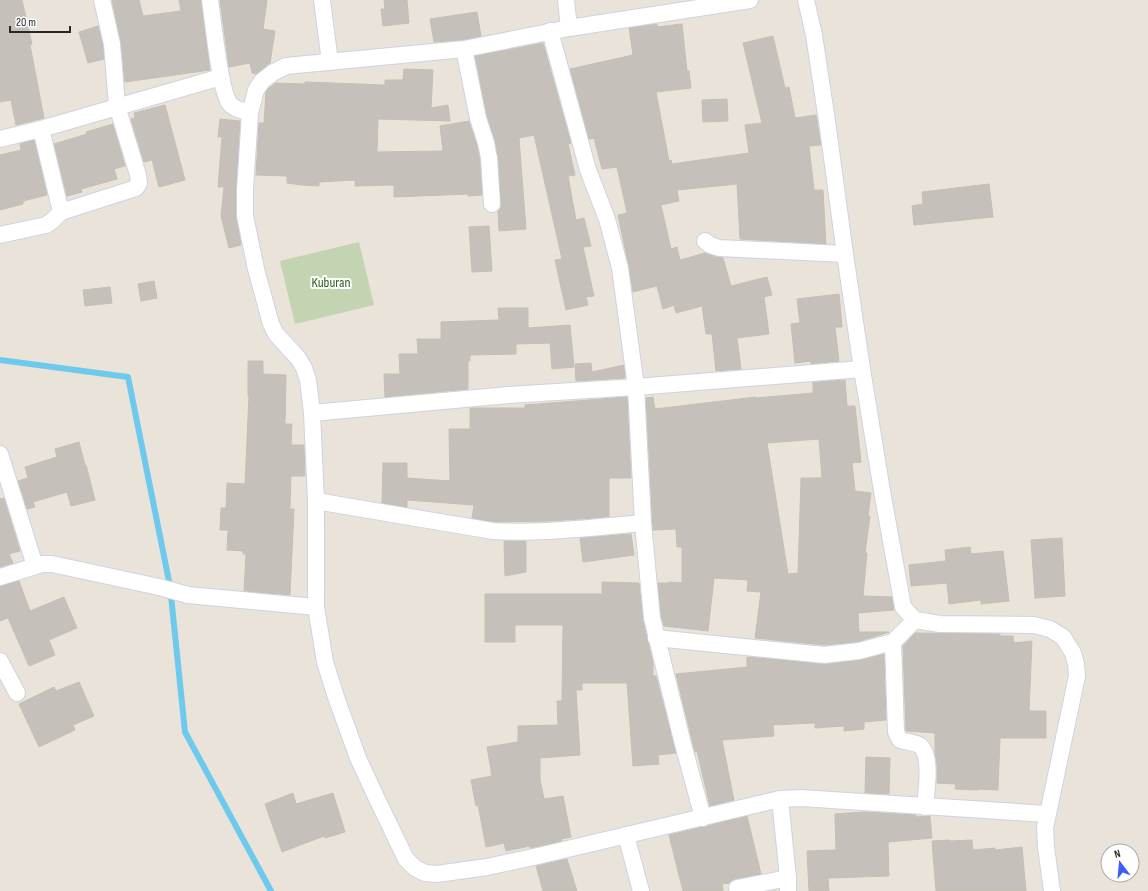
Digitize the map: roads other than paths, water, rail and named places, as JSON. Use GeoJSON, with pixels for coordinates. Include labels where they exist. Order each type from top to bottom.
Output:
{"type":"FeatureCollection","features":[{"type":"Feature","properties":{"kind":"street"},"geometry":{"type":"LineString","coordinates":[[0,235],[46,225],[61,212],[136,188],[138,186],[138,175],[118,106],[112,44],[102,0]]}},
{"type":"Feature","properties":{"kind":"street"},"geometry":{"type":"LineString","coordinates":[[210,0],[221,77],[228,101],[234,108],[250,113]]}},
{"type":"Feature","properties":{"kind":"street"},"geometry":{"type":"LineString","coordinates":[[322,0],[330,62]]}},
{"type":"Feature","properties":{"kind":"street"},"geometry":{"type":"LineString","coordinates":[[566,0],[569,28]]}},
{"type":"Feature","properties":{"kind":"street"},"geometry":{"type":"LineString","coordinates":[[750,0],[550,31],[464,49],[286,66],[274,72],[262,81],[256,90],[250,113],[245,216],[256,268],[271,324],[276,334],[298,358],[304,368],[308,380],[312,413],[316,501],[316,607],[325,662],[346,727],[377,799],[406,859],[415,868],[424,873],[437,874],[487,867],[780,799],[801,798],[1047,814]]}},
{"type":"Feature","properties":{"kind":"street"},"geometry":{"type":"LineString","coordinates":[[806,0],[814,35],[862,369],[903,607],[914,620],[940,624],[1034,624],[1050,629],[1063,637],[1073,653],[1077,676],[1045,828],[1052,891]]}},
{"type":"Feature","properties":{"kind":"street"},"geometry":{"type":"LineString","coordinates":[[550,31],[588,170],[607,219],[620,268],[636,387],[650,600],[656,638],[703,818]]}},
{"type":"Feature","properties":{"kind":"street"},"geometry":{"type":"LineString","coordinates":[[464,49],[478,118],[486,142],[489,158],[492,204]]}},
{"type":"Feature","properties":{"kind":"street"},"geometry":{"type":"LineString","coordinates":[[0,139],[221,77]]}},
{"type":"Feature","properties":{"kind":"street"},"geometry":{"type":"LineString","coordinates":[[41,128],[61,212]]}},
{"type":"Feature","properties":{"kind":"street"},"geometry":{"type":"LineString","coordinates":[[705,241],[710,245],[720,248],[845,254]]}},
{"type":"Feature","properties":{"kind":"street"},"geometry":{"type":"LineString","coordinates":[[312,413],[509,395],[636,387],[862,369]]}},
{"type":"Feature","properties":{"kind":"street"},"geometry":{"type":"LineString","coordinates":[[0,454],[35,566]]}},
{"type":"Feature","properties":{"kind":"street"},"geometry":{"type":"LineString","coordinates":[[316,501],[493,531],[517,533],[547,532],[644,522]]}},
{"type":"Feature","properties":{"kind":"street"},"geometry":{"type":"LineString","coordinates":[[0,577],[35,566],[52,564],[159,587],[188,595],[316,607]]}},
{"type":"Feature","properties":{"kind":"street"},"geometry":{"type":"LineString","coordinates":[[656,638],[824,655],[859,651],[893,642],[914,620]]}},
{"type":"Feature","properties":{"kind":"street"},"geometry":{"type":"LineString","coordinates":[[893,642],[896,732],[900,740],[917,744],[924,753],[928,764],[925,807]]}},
{"type":"Feature","properties":{"kind":"street"},"geometry":{"type":"LineString","coordinates":[[0,661],[17,693]]}},
{"type":"Feature","properties":{"kind":"street"},"geometry":{"type":"LineString","coordinates":[[737,888],[788,884],[780,799]]}},
{"type":"Feature","properties":{"kind":"street"},"geometry":{"type":"LineString","coordinates":[[626,835],[641,891]]}},
{"type":"Feature","properties":{"kind":"waterway"},"geometry":{"type":"LineString","coordinates":[[0,360],[128,377],[170,586],[185,732],[271,891]]}},
{"type":"Feature","properties":{"kind":"park label","name":"Kuburan"},"geometry":{"type":"Point","coordinates":[331,282]}}]}
